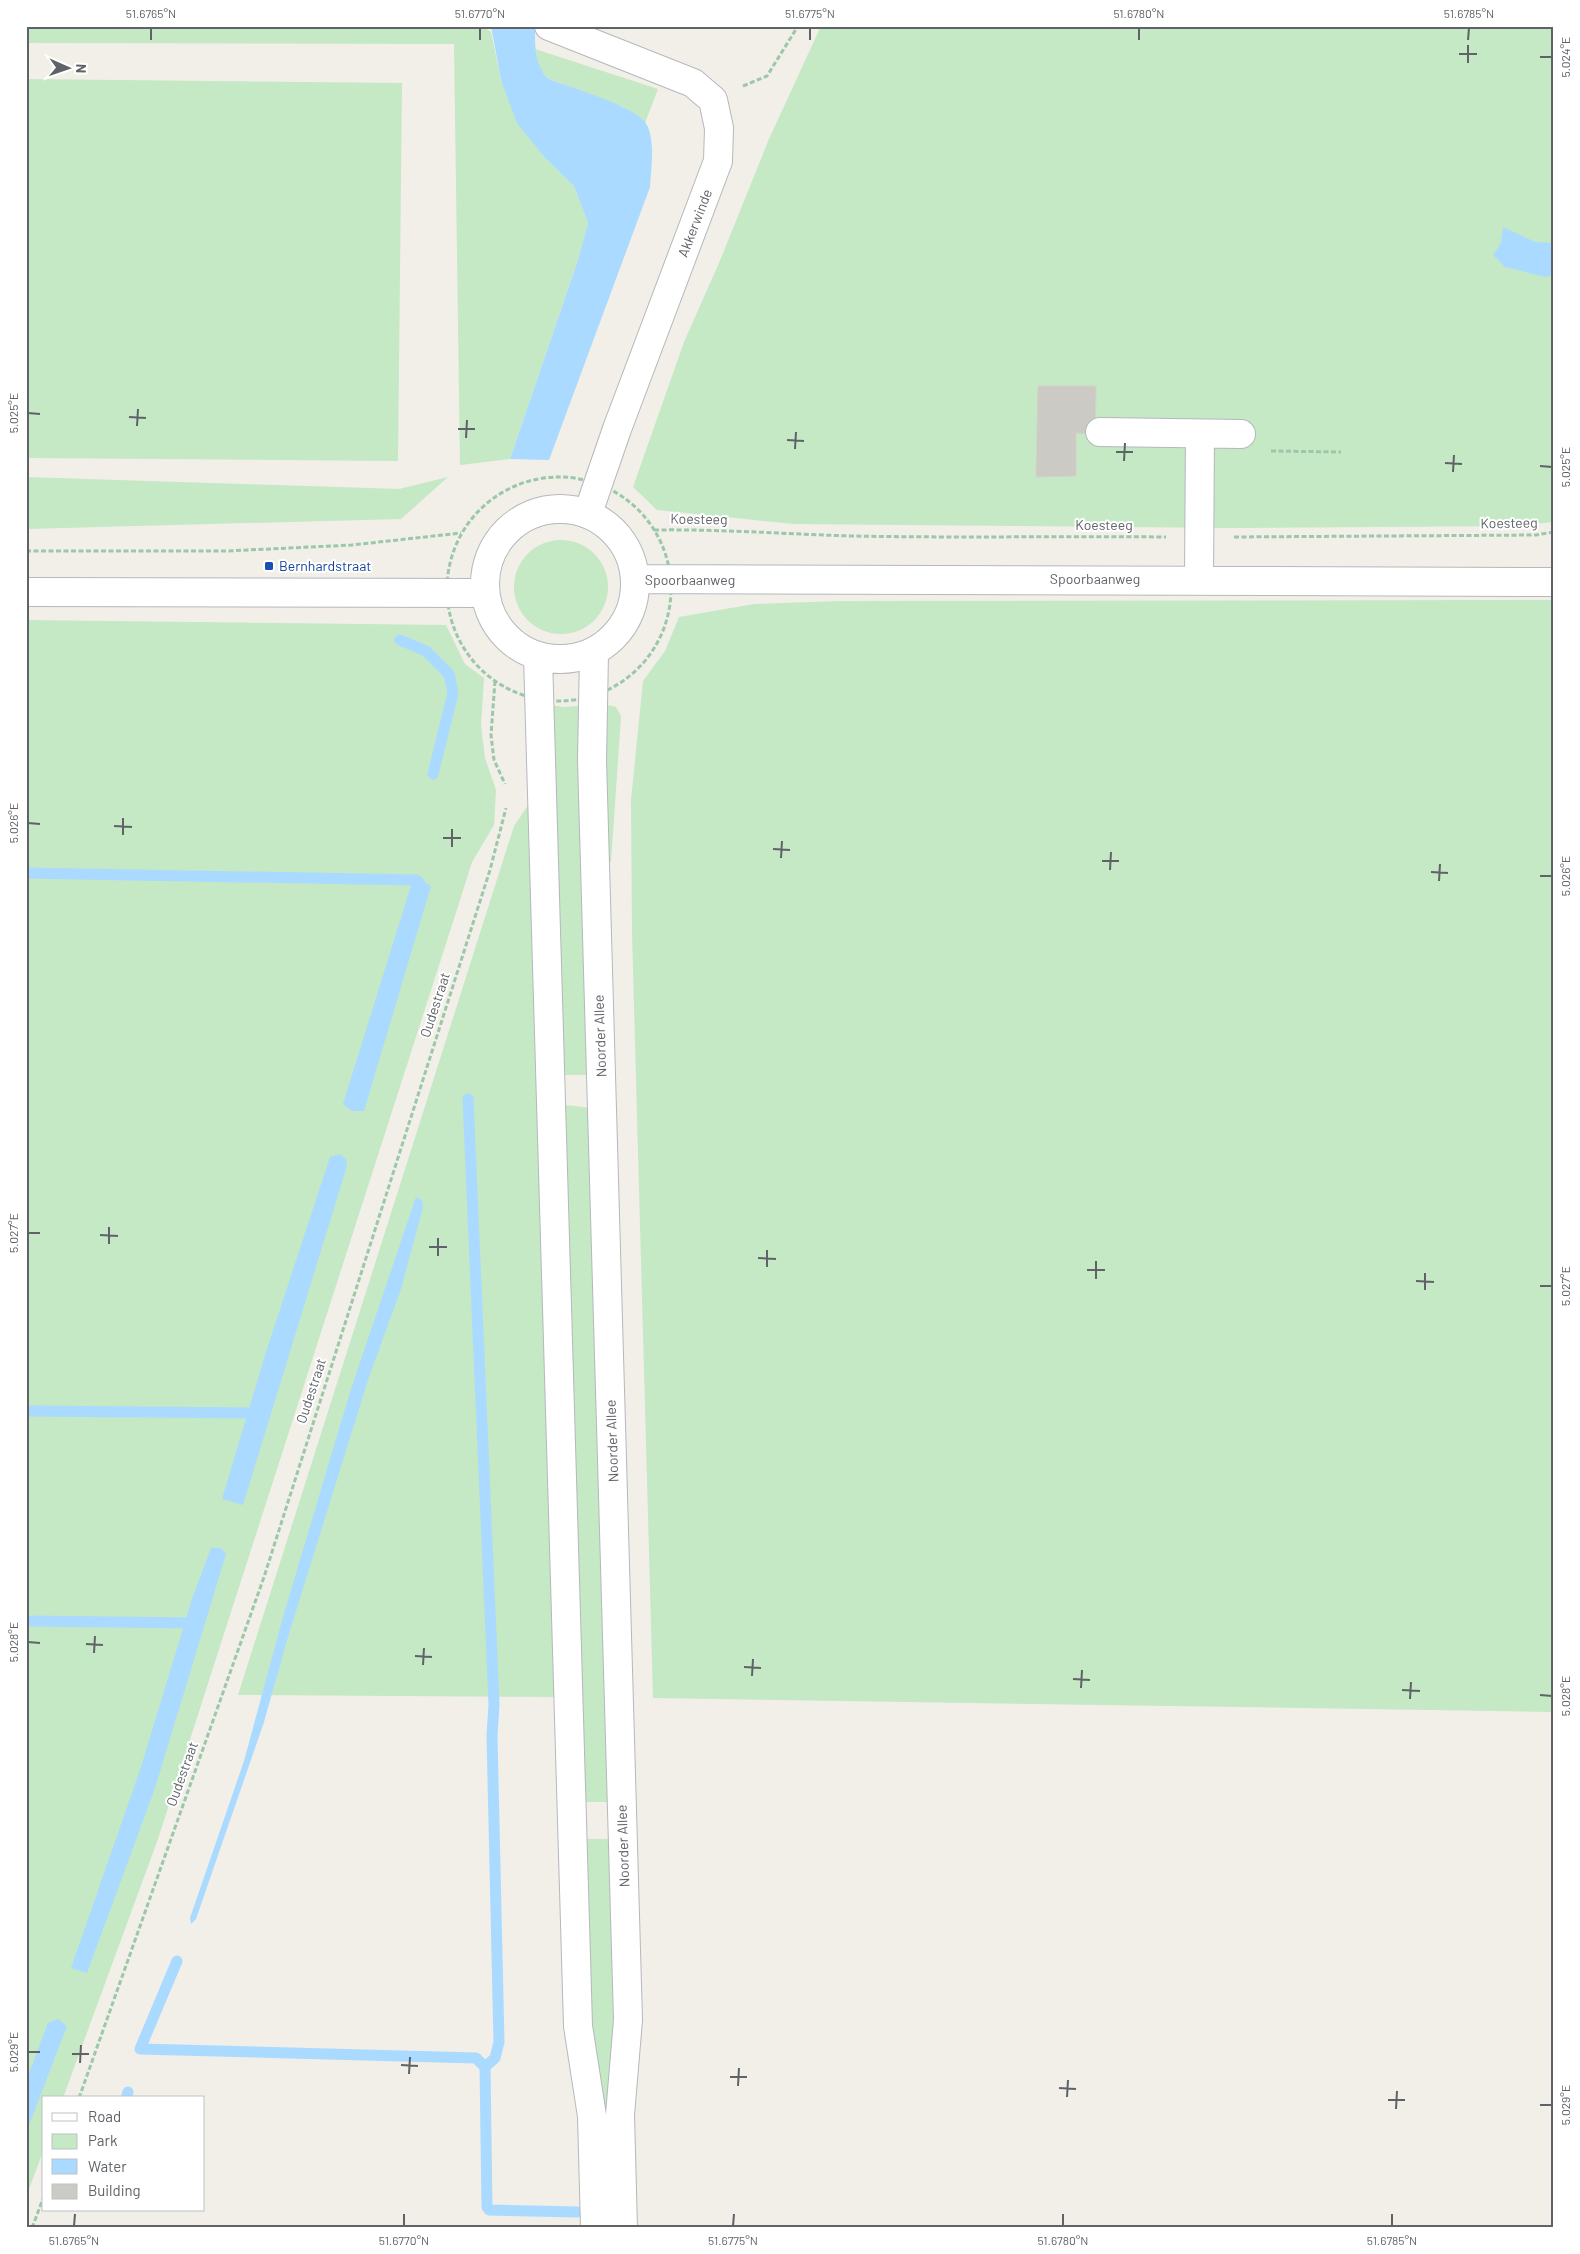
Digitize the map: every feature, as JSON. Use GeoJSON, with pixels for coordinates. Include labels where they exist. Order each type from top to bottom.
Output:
{"type":"FeatureCollection","features":[{"type":"Feature","properties":{"kind":"street"},"geometry":{"type":"LineString","coordinates":[[549,26],[693,83],[713,100]]}},
{"type":"Feature","properties":{"kind":"street","name":"Akkerwinde"},"geometry":{"type":"LineString","coordinates":[[588,513],[718,161],[720,128],[713,100]]}},
{"type":"Feature","properties":{"kind":"street"},"geometry":{"type":"LineString","coordinates":[[1100,432],[1241,434]]}},
{"type":"Feature","properties":{"kind":"street"},"geometry":{"type":"LineString","coordinates":[[1198,579],[1200,434]]}},
{"type":"Feature","properties":{"kind":"street"},"geometry":{"type":"LineString","coordinates":[[549,508],[572,509],[588,513],[612,528],[626,544],[634,564],[636,579],[632,610],[620,631],[594,653],[560,660],[538,657],[518,647],[502,633],[491,614],[485,593],[486,570],[493,548],[508,529],[527,516],[549,508]]}},
{"type":"Feature","properties":{"kind":"street","name":"Spoorbaanweg"},"geometry":{"type":"LineString","coordinates":[[636,579],[1198,579],[1554,582]]}},
{"type":"Feature","properties":{"kind":"street"},"geometry":{"type":"LineString","coordinates":[[26,592],[485,593]]}},
{"type":"Feature","properties":{"kind":"street","name":"Noorder Allee"},"geometry":{"type":"LineString","coordinates":[[594,653],[592,780],[628,2020],[620,2115],[623,2228]]}},
{"type":"Feature","properties":{"kind":"street"},"geometry":{"type":"LineString","coordinates":[[538,657],[578,2016],[592,2116],[595,2228]]}},
{"type":"Feature","properties":{"kind":"path"},"geometry":{"type":"LineString","coordinates":[[713,100],[767,76],[798,26]]}},
{"type":"Feature","properties":{"kind":"path"},"geometry":{"type":"LineString","coordinates":[[1241,434],[1241,451],[1341,452]]}},
{"type":"Feature","properties":{"kind":"path"},"geometry":{"type":"LineString","coordinates":[[26,551],[227,551],[352,545],[462,533],[475,514],[492,498],[518,484],[546,477],[572,477],[598,483]]}},
{"type":"Feature","properties":{"kind":"path","name":"Koesteeg"},"geometry":{"type":"LineString","coordinates":[[654,530],[715,529],[852,536],[1199,537],[1526,535],[1554,532]]}},
{"type":"Feature","properties":{"kind":"path"},"geometry":{"type":"LineString","coordinates":[[495,681],[491,735],[494,760],[506,786]]}},
{"type":"Feature","properties":{"kind":"path","name":"Oudestraat"},"geometry":{"type":"LineString","coordinates":[[80,2096],[264,1577],[490,870],[506,801]]}},
{"type":"Feature","properties":{"kind":"path"},"geometry":{"type":"LineString","coordinates":[[32,2228],[42,2201]]}},
{"type":"Feature","properties":{"kind":"green space"},"geometry":{"type":"Polygon","coordinates":[[[26,26],[483,26],[491,32],[501,80],[546,159],[574,186],[588,223],[578,260],[510,459],[460,465],[454,44],[26,43],[26,26]]]}},
{"type":"Feature","properties":{"kind":"green space"},"geometry":{"type":"Polygon","coordinates":[[[821,26],[1554,26],[1554,522],[1515,526],[1231,528],[794,524],[657,510],[633,487],[684,342],[719,263],[769,139],[821,26]]]}},
{"type":"Feature","properties":{"kind":"green space"},"geometry":{"type":"Polygon","coordinates":[[[535,49],[658,89],[645,123],[623,107],[547,78],[539,68],[535,49]]]}},
{"type":"Feature","properties":{"kind":"green space"},"geometry":{"type":"Polygon","coordinates":[[[26,79],[402,83],[398,461],[26,458],[26,79]]]}},
{"type":"Feature","properties":{"kind":"green space"},"geometry":{"type":"Polygon","coordinates":[[[26,477],[399,489],[448,477],[401,519],[26,529],[26,477]]]}},
{"type":"Feature","properties":{"kind":"green space"},"geometry":{"type":"Polygon","coordinates":[[[561,540],[579,543],[595,553],[605,569],[608,587],[605,605],[595,621],[579,631],[561,634],[543,631],[527,621],[517,605],[514,587],[517,569],[527,553],[543,543],[561,540]]]}},
{"type":"Feature","properties":{"kind":"green space"},"geometry":{"type":"Polygon","coordinates":[[[1554,600],[1554,1712],[653,1698],[632,933],[631,800],[643,681],[665,651],[679,617],[754,604],[839,601],[1554,600]]]}},
{"type":"Feature","properties":{"kind":"green space"},"geometry":{"type":"Polygon","coordinates":[[[26,620],[446,625],[465,664],[484,678],[481,726],[485,758],[496,790],[494,825],[472,862],[158,1839],[64,2096],[42,2096],[42,2154],[26,2197],[26,620]]]}},
{"type":"Feature","properties":{"kind":"green space"},"geometry":{"type":"Polygon","coordinates":[[[550,705],[564,707],[580,706],[591,1075],[563,1075],[550,705]]]}},
{"type":"Feature","properties":{"kind":"green space"},"geometry":{"type":"Polygon","coordinates":[[[607,705],[616,707],[621,716],[611,862],[606,862],[605,720],[607,705]]]}},
{"type":"Feature","properties":{"kind":"green space"},"geometry":{"type":"Polygon","coordinates":[[[531,801],[557,1697],[238,1695],[514,826],[531,801]]]}},
{"type":"Feature","properties":{"kind":"green space"},"geometry":{"type":"Polygon","coordinates":[[[565,1105],[592,1108],[610,1802],[584,1802],[565,1105]]]}},
{"type":"Feature","properties":{"kind":"green space"},"geometry":{"type":"Polygon","coordinates":[[[586,1839],[613,1839],[617,2037],[611,2112],[603,2111],[587,1984],[586,1839]]]}},
{"type":"Feature","properties":{"kind":"water"},"geometry":{"type":"Polygon","coordinates":[[[491,26],[535,26],[537,60],[547,78],[627,109],[645,122],[651,136],[650,187],[549,460],[510,459],[578,260],[588,223],[574,186],[546,159],[517,123],[501,80],[491,26]]]}},
{"type":"Feature","properties":{"kind":"water"},"geometry":{"type":"Polygon","coordinates":[[[1503,227],[1535,242],[1554,243],[1554,274],[1546,277],[1505,267],[1493,255],[1501,243],[1503,227]]]}},
{"type":"Feature","properties":{"kind":"water"},"geometry":{"type":"Polygon","coordinates":[[[414,876],[431,886],[364,1111],[352,1111],[343,1104],[414,876]]]}},
{"type":"Feature","properties":{"kind":"water"},"geometry":{"type":"Polygon","coordinates":[[[340,1154],[347,1160],[346,1169],[243,1505],[222,1499],[265,1355],[330,1157],[340,1154]]]}},
{"type":"Feature","properties":{"kind":"water"},"geometry":{"type":"Polygon","coordinates":[[[416,1197],[422,1200],[423,1207],[401,1289],[369,1377],[287,1640],[264,1722],[196,1919],[191,1924],[190,1918],[244,1761],[283,1617],[351,1389],[416,1197]]]}},
{"type":"Feature","properties":{"kind":"water"},"geometry":{"type":"Polygon","coordinates":[[[211,1548],[221,1548],[226,1554],[155,1788],[87,1973],[71,1968],[141,1767],[192,1599],[211,1548]]]}},
{"type":"Feature","properties":{"kind":"water"},"geometry":{"type":"Polygon","coordinates":[[[58,2019],[67,2026],[26,2133],[26,2081],[48,2023],[58,2019]]]}},
{"type":"Feature","properties":{"kind":"building"},"geometry":{"type":"Polygon","coordinates":[[[1038,386],[1096,386],[1095,434],[1076,433],[1076,476],[1036,477],[1038,386]]]}},
{"type":"Feature","properties":{"kind":"waterway"},"geometry":{"type":"LineString","coordinates":[[400,640],[426,651],[449,674],[453,693],[433,774]]}},
{"type":"Feature","properties":{"kind":"waterway"},"geometry":{"type":"LineString","coordinates":[[26,873],[416,880],[419,882]]}},
{"type":"Feature","properties":{"kind":"waterway"},"geometry":{"type":"LineString","coordinates":[[468,1099],[494,1704],[492,1736],[499,2042],[495,2058],[485,2067]]}},
{"type":"Feature","properties":{"kind":"waterway"},"geometry":{"type":"LineString","coordinates":[[26,1411],[256,1413]]}},
{"type":"Feature","properties":{"kind":"waterway"},"geometry":{"type":"LineString","coordinates":[[26,1621],[196,1623]]}},
{"type":"Feature","properties":{"kind":"waterway"},"geometry":{"type":"LineString","coordinates":[[177,1961],[140,2049],[476,2058],[485,2067],[487,2207],[489,2210],[577,2212]]}},
{"type":"Feature","properties":{"kind":"waterway"},"geometry":{"type":"LineString","coordinates":[[127,2096],[128,2092]]}},
{"type":"Feature","properties":{"kind":"place","name":"Bernhardstraat"},"geometry":{"type":"Point","coordinates":[269,566]}}]}
